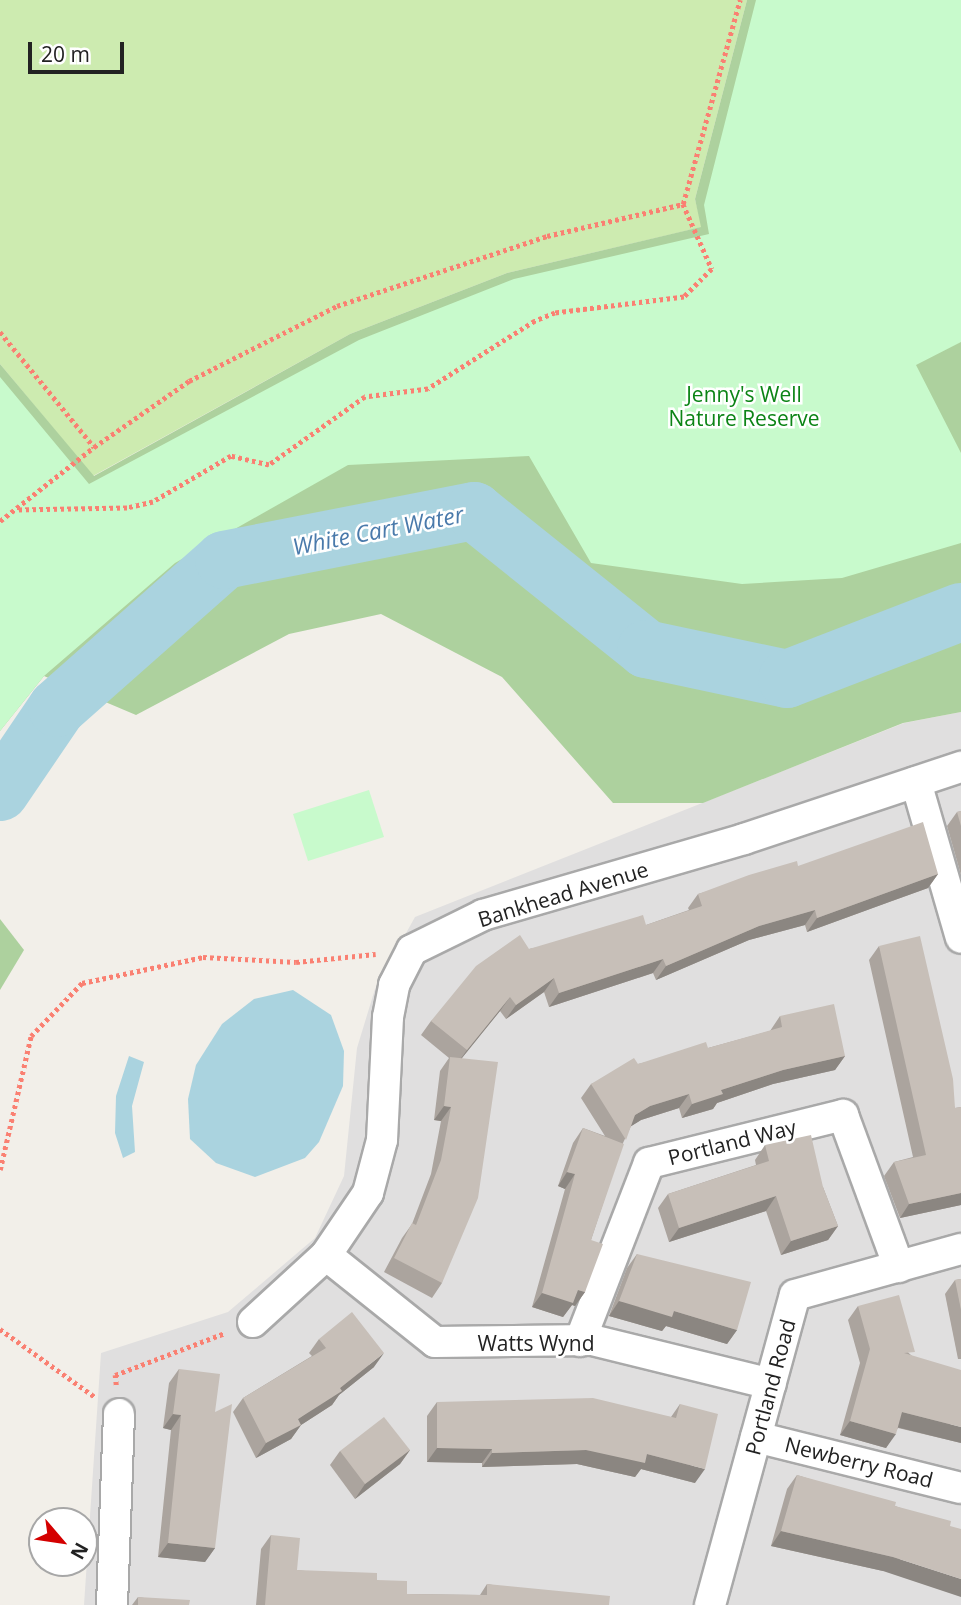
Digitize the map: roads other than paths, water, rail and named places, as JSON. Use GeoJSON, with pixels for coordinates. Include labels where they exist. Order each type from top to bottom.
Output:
{"type":"FeatureCollection","features":[{"type":"Feature","properties":{"kind":"street","name":"Bankhead Avenue"},"geometry":{"type":"LineString","coordinates":[[326,1255],[368,1193],[382,1140],[388,1017],[394,985],[412,950],[483,915],[744,839],[961,767]]}},
{"type":"Feature","properties":{"kind":"street"},"geometry":{"type":"LineString","coordinates":[[916,782],[961,939]]}},
{"type":"Feature","properties":{"kind":"street","name":"Portland Way"},"geometry":{"type":"LineString","coordinates":[[580,1341],[649,1163],[843,1115],[899,1267]]}},
{"type":"Feature","properties":{"kind":"street","name":"Portland Road"},"geometry":{"type":"LineString","coordinates":[[710,1605],[795,1295],[961,1249]]}},
{"type":"Feature","properties":{"kind":"street"},"geometry":{"type":"LineString","coordinates":[[253,1322],[326,1255]]}},
{"type":"Feature","properties":{"kind":"street","name":"Watts Wynd"},"geometry":{"type":"LineString","coordinates":[[326,1255],[435,1342],[580,1341],[771,1384]]}},
{"type":"Feature","properties":{"kind":"street"},"geometry":{"type":"LineString","coordinates":[[112,1605],[119,1414]]}},
{"type":"Feature","properties":{"kind":"street","name":"Newberry Road"},"geometry":{"type":"LineString","coordinates":[[756,1437],[961,1488]]}},
{"type":"Feature","properties":{"kind":"water"},"geometry":{"type":"Polygon","coordinates":[[[293,990],[331,1015],[344,1051],[343,1086],[319,1142],[305,1158],[255,1177],[216,1163],[190,1139],[188,1099],[196,1065],[222,1024],[254,999],[293,990]]]}},
{"type":"Feature","properties":{"kind":"water"},"geometry":{"type":"Polygon","coordinates":[[[129,1056],[144,1062],[132,1106],[135,1152],[123,1158],[115,1133],[116,1096],[129,1056]]]}},
{"type":"Feature","properties":{"kind":"waterway","name":"White Cart Water"},"geometry":{"type":"LineString","coordinates":[[0,792],[57,708],[224,560],[474,511],[646,649],[787,679],[961,612]]}},
{"type":"Feature","properties":{"kind":"park label","name":"Jenny's Well Nature Reserve"},"geometry":{"type":"Point","coordinates":[744,406]}}]}
